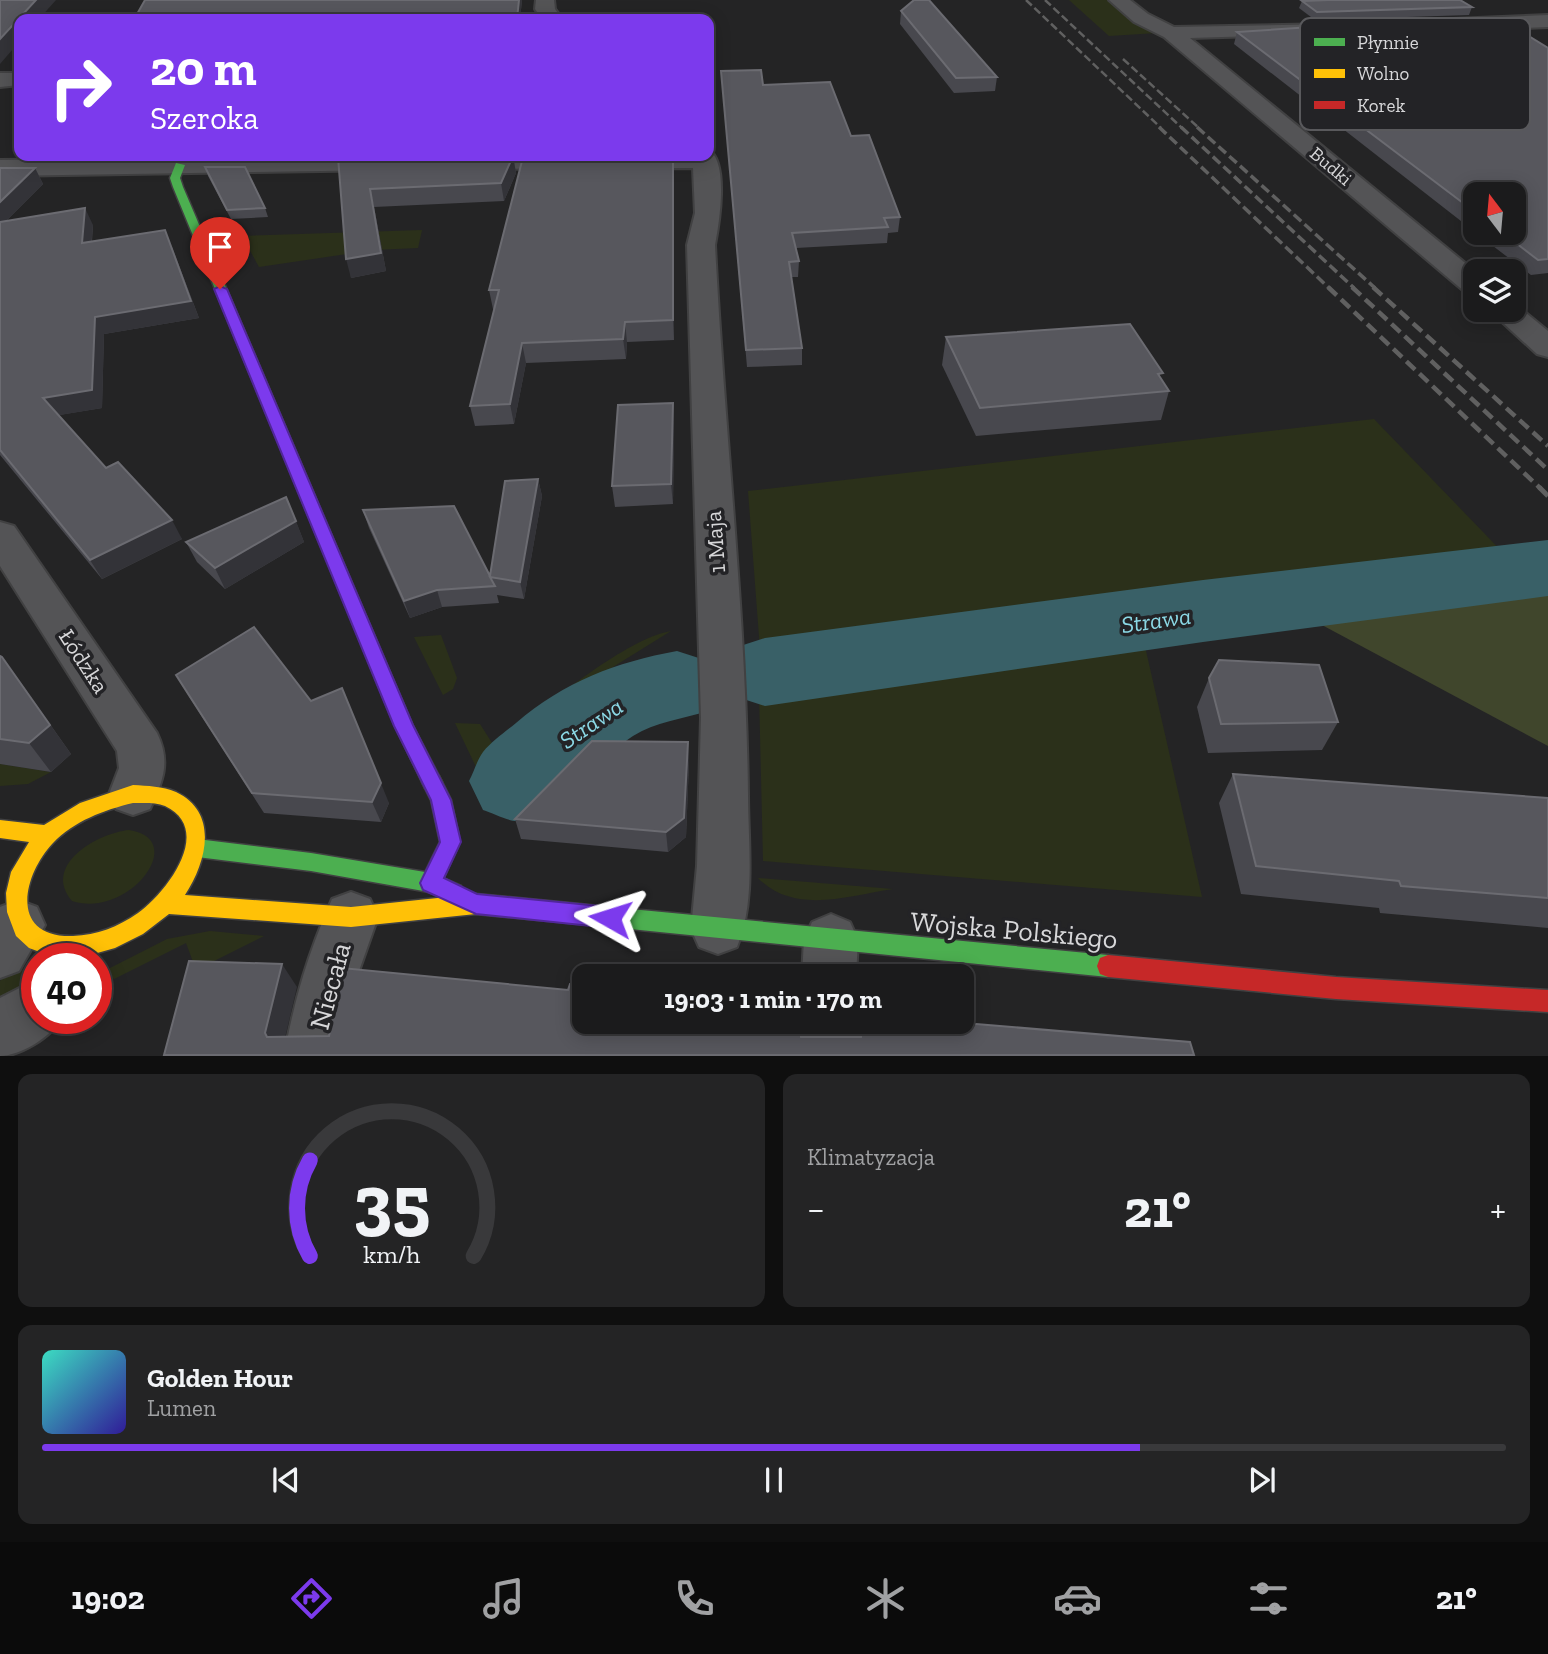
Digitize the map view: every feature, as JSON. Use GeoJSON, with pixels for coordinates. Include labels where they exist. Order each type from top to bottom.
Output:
{"type":"FeatureCollection","features":[{"type":"Feature","properties":{"kind":"street","name":"Budki"},"geometry":{"type":"LineString","coordinates":[[1118,0],[1141,18],[1171,33],[1463,276]]}},
{"type":"Feature","properties":{"kind":"street"},"geometry":{"type":"LineString","coordinates":[[1489,18],[1518,14],[1526,18]]}},
{"type":"Feature","properties":{"kind":"street"},"geometry":{"type":"LineString","coordinates":[[1530,20],[1547,28]]}},
{"type":"Feature","properties":{"kind":"street"},"geometry":{"type":"LineString","coordinates":[[1171,33],[1300,29]]}},
{"type":"Feature","properties":{"kind":"street"},"geometry":{"type":"LineString","coordinates":[[443,162],[508,161]]}},
{"type":"Feature","properties":{"kind":"street","name":"1 Maja"},"geometry":{"type":"LineString","coordinates":[[704,161],[708,213],[701,245],[705,383],[724,718],[723,866],[718,929]]}},
{"type":"Feature","properties":{"kind":"street"},"geometry":{"type":"LineString","coordinates":[[0,168],[415,163]]}},
{"type":"Feature","properties":{"kind":"street"},"geometry":{"type":"LineString","coordinates":[[180,165],[175,178],[177,187],[404,726],[441,800],[450,842],[431,883]]}},
{"type":"Feature","properties":{"kind":"street"},"geometry":{"type":"LineString","coordinates":[[1518,322],[1548,347]]}},
{"type":"Feature","properties":{"kind":"street","name":"Łódzka"},"geometry":{"type":"LineString","coordinates":[[0,535],[139,747],[143,768],[132,794]]}},
{"type":"Feature","properties":{"kind":"street"},"geometry":{"type":"LineString","coordinates":[[41,943],[31,939],[8,910],[28,858],[48,835],[89,807],[132,794],[155,795],[174,801],[189,812],[196,829],[197,848],[188,876],[166,904],[109,943]]}},
{"type":"Feature","properties":{"kind":"street"},"geometry":{"type":"LineString","coordinates":[[0,828],[48,835]]}},
{"type":"Feature","properties":{"kind":"street","name":"Wojska Polskiego"},"geometry":{"type":"LineString","coordinates":[[197,848],[311,862],[431,883],[476,904]]}},
{"type":"Feature","properties":{"kind":"street","name":"Wojska Polskiego"},"geometry":{"type":"LineString","coordinates":[[166,904],[351,917],[476,904],[718,929],[830,958],[1548,1000]]}},
{"type":"Feature","properties":{"kind":"street","name":"Niecała"},"geometry":{"type":"LineString","coordinates":[[313,1055],[325,988],[351,917]]}},
{"type":"Feature","properties":{"kind":"street"},"geometry":{"type":"LineString","coordinates":[[0,1031],[21,1017]]}},
{"type":"Feature","properties":{"kind":"street"},"geometry":{"type":"LineString","coordinates":[[828,1034],[829,1055]]}},
{"type":"Feature","properties":{"kind":"green space"},"geometry":{"type":"Polygon","coordinates":[[[1069,0],[1107,0],[1157,33],[1109,36],[1069,0]]]}},
{"type":"Feature","properties":{"kind":"green space"},"geometry":{"type":"Polygon","coordinates":[[[422,230],[418,248],[374,250],[259,267],[242,236],[422,230]]]}},
{"type":"Feature","properties":{"kind":"green space"},"geometry":{"type":"Polygon","coordinates":[[[1374,419],[1511,561],[761,663],[748,491],[1374,419]]]}},
{"type":"Feature","properties":{"kind":"green space"},"geometry":{"type":"Polygon","coordinates":[[[1544,594],[1548,594],[1548,746],[1307,617],[1544,594]]]}},
{"type":"Feature","properties":{"kind":"green space"},"geometry":{"type":"Polygon","coordinates":[[[671,631],[584,685],[476,767],[455,723],[480,724],[494,746],[604,663],[651,637],[671,631]]]}},
{"type":"Feature","properties":{"kind":"green space"},"geometry":{"type":"Polygon","coordinates":[[[441,635],[457,678],[453,689],[443,695],[414,637],[441,635]]]}},
{"type":"Feature","properties":{"kind":"green space"},"geometry":{"type":"Polygon","coordinates":[[[1144,642],[1202,897],[763,861],[759,692],[1144,642]]]}},
{"type":"Feature","properties":{"kind":"green space"},"geometry":{"type":"Polygon","coordinates":[[[0,764],[51,772],[28,784],[0,786],[0,764]]]}},
{"type":"Feature","properties":{"kind":"green space"},"geometry":{"type":"Polygon","coordinates":[[[129,830],[146,836],[154,847],[153,861],[145,876],[114,899],[93,903],[72,901],[64,888],[63,875],[68,864],[89,844],[116,832],[129,830]]]}},
{"type":"Feature","properties":{"kind":"green space"},"geometry":{"type":"Polygon","coordinates":[[[758,878],[893,889],[840,898],[804,900],[772,889],[758,878]]]}},
{"type":"Feature","properties":{"kind":"green space"},"geometry":{"type":"Polygon","coordinates":[[[210,931],[264,936],[196,970],[186,943],[112,979],[112,967],[167,939],[210,931]]]}},
{"type":"Feature","properties":{"kind":"green space"},"geometry":{"type":"Polygon","coordinates":[[[21,969],[21,1001],[0,1024],[0,981],[8,972],[21,969]]]}},
{"type":"Feature","properties":{"kind":"building"},"geometry":{"type":"Polygon","coordinates":[[[0,0],[36,0],[23,14],[14,14],[14,24],[0,39],[0,0]]]}},
{"type":"Feature","properties":{"kind":"building"},"geometry":{"type":"Polygon","coordinates":[[[145,0],[519,0],[518,14],[137,14],[145,0]]]}},
{"type":"Feature","properties":{"kind":"building"},"geometry":{"type":"Polygon","coordinates":[[[914,0],[929,0],[997,77],[956,78],[901,11],[914,0]]]}},
{"type":"Feature","properties":{"kind":"building"},"geometry":{"type":"Polygon","coordinates":[[[1460,0],[1472,7],[1317,12],[1302,1],[1460,0]]]}},
{"type":"Feature","properties":{"kind":"building"},"geometry":{"type":"Polygon","coordinates":[[[1300,28],[1300,80],[1237,32],[1300,28]]]}},
{"type":"Feature","properties":{"kind":"building"},"geometry":{"type":"Polygon","coordinates":[[[1530,37],[1548,48],[1548,259],[1538,260],[1519,245],[1526,245],[1526,182],[1463,182],[1463,203],[1367,130],[1530,130],[1530,37]]]}},
{"type":"Feature","properties":{"kind":"building"},"geometry":{"type":"Polygon","coordinates":[[[761,70],[763,85],[830,82],[851,136],[869,135],[900,217],[884,218],[888,227],[792,233],[799,261],[789,262],[802,348],[746,350],[721,71],[761,70]]]}},
{"type":"Feature","properties":{"kind":"building"},"geometry":{"type":"Polygon","coordinates":[[[338,161],[511,161],[501,183],[370,189],[381,253],[346,259],[338,161]]]}},
{"type":"Feature","properties":{"kind":"building"},"geometry":{"type":"Polygon","coordinates":[[[522,161],[673,161],[673,320],[625,322],[623,339],[522,343],[510,404],[470,406],[499,290],[489,290],[522,161]]]}},
{"type":"Feature","properties":{"kind":"building"},"geometry":{"type":"Polygon","coordinates":[[[205,167],[245,167],[265,208],[227,210],[205,167]]]}},
{"type":"Feature","properties":{"kind":"building"},"geometry":{"type":"Polygon","coordinates":[[[0,168],[35,168],[0,202],[0,168]]]}},
{"type":"Feature","properties":{"kind":"building"},"geometry":{"type":"Polygon","coordinates":[[[85,208],[82,243],[165,230],[191,301],[95,317],[92,390],[43,398],[106,468],[118,462],[172,520],[90,560],[0,450],[0,222],[85,208]]]}},
{"type":"Feature","properties":{"kind":"building"},"geometry":{"type":"Polygon","coordinates":[[[1130,324],[1163,373],[1158,374],[1169,391],[980,408],[946,337],[1130,324]]]}},
{"type":"Feature","properties":{"kind":"building"},"geometry":{"type":"Polygon","coordinates":[[[673,403],[671,484],[612,486],[618,405],[673,403]]]}},
{"type":"Feature","properties":{"kind":"building"},"geometry":{"type":"Polygon","coordinates":[[[538,479],[520,582],[490,577],[495,586],[437,590],[404,601],[363,510],[454,506],[490,576],[505,481],[538,479]]]}},
{"type":"Feature","properties":{"kind":"building"},"geometry":{"type":"Polygon","coordinates":[[[286,497],[296,521],[215,568],[186,542],[286,497]]]}},
{"type":"Feature","properties":{"kind":"building"},"geometry":{"type":"Polygon","coordinates":[[[254,627],[311,701],[342,688],[381,783],[372,802],[252,793],[176,675],[254,627]]]}},
{"type":"Feature","properties":{"kind":"building"},"geometry":{"type":"Polygon","coordinates":[[[0,656],[50,725],[29,743],[0,739],[0,656]]]}},
{"type":"Feature","properties":{"kind":"building"},"geometry":{"type":"Polygon","coordinates":[[[1219,660],[1319,665],[1338,722],[1221,724],[1209,678],[1219,660]]]}},
{"type":"Feature","properties":{"kind":"building"},"geometry":{"type":"Polygon","coordinates":[[[592,741],[688,742],[684,818],[666,832],[515,819],[592,741]]]}},
{"type":"Feature","properties":{"kind":"building"},"geometry":{"type":"Polygon","coordinates":[[[1233,774],[1548,798],[1548,898],[1401,886],[1399,881],[1256,866],[1233,774]]]}},
{"type":"Feature","properties":{"kind":"building"},"geometry":{"type":"Polygon","coordinates":[[[189,961],[282,964],[265,1033],[267,1037],[329,1036],[342,968],[568,990],[572,984],[572,1034],[801,1034],[801,1037],[861,1037],[861,1034],[974,1034],[974,1024],[1190,1042],[1194,1055],[164,1055],[189,961]]]}},
{"type":"Feature","properties":{"kind":"waterway","name":"Strawa"},"geometry":{"type":"LineString","coordinates":[[765,672],[1203,611],[1548,568]]}},
{"type":"Feature","properties":{"kind":"waterway","name":"Strawa"},"geometry":{"type":"LineString","coordinates":[[517,781],[557,743],[601,710],[639,693],[677,686]]}},
{"type":"Feature","properties":{"kind":"railway"},"geometry":{"type":"LineString","coordinates":[[1026,0],[1161,128]]}},
{"type":"Feature","properties":{"kind":"railway"},"geometry":{"type":"LineString","coordinates":[[1045,0],[1182,128]]}},
{"type":"Feature","properties":{"kind":"railway"},"geometry":{"type":"LineString","coordinates":[[1123,59],[1199,128]]}},
{"type":"Feature","properties":{"kind":"railway"},"geometry":{"type":"LineString","coordinates":[[1159,127],[1329,288]]}},
{"type":"Feature","properties":{"kind":"railway"},"geometry":{"type":"LineString","coordinates":[[1181,127],[1354,288]]}},
{"type":"Feature","properties":{"kind":"railway"},"geometry":{"type":"LineString","coordinates":[[1197,127],[1375,288]]}},
{"type":"Feature","properties":{"kind":"railway"},"geometry":{"type":"LineString","coordinates":[[1328,287],[1541,489]]}},
{"type":"Feature","properties":{"kind":"railway"},"geometry":{"type":"LineString","coordinates":[[1352,287],[1548,470]]}},
{"type":"Feature","properties":{"kind":"railway"},"geometry":{"type":"LineString","coordinates":[[1373,287],[1548,446]]}},
{"type":"Feature","properties":{"kind":"railway"},"geometry":{"type":"LineString","coordinates":[[1541,489],[1548,496]]}},
{"type":"Feature","properties":{"kind":"traffic: fast"},"geometry":{"type":"LineString","coordinates":[[180,165],[175,178],[178,187],[404,726],[432,782]]}},
{"type":"Feature","properties":{"kind":"traffic: fast"},"geometry":{"type":"LineString","coordinates":[[197,848],[311,862],[431,883],[453,893]]}},
{"type":"Feature","properties":{"kind":"traffic: fast"},"geometry":{"type":"LineString","coordinates":[[620,918],[1108,966]]}},
{"type":"Feature","properties":{"kind":"traffic: slow"},"geometry":{"type":"LineString","coordinates":[[133,794],[170,799],[185,809],[193,821],[195,851],[190,866],[173,895],[154,914],[115,937],[83,946],[56,947],[37,941],[24,928],[17,912],[17,893],[22,872],[32,853],[56,827],[77,814],[98,804],[133,794]]}},
{"type":"Feature","properties":{"kind":"traffic: slow"},"geometry":{"type":"LineString","coordinates":[[0,829],[48,835]]}},
{"type":"Feature","properties":{"kind":"traffic: slow"},"geometry":{"type":"LineString","coordinates":[[166,904],[351,917],[476,904],[620,918]]}},
{"type":"Feature","properties":{"kind":"traffic: jam"},"geometry":{"type":"LineString","coordinates":[[431,883],[450,842],[441,800],[432,782]]}},
{"type":"Feature","properties":{"kind":"traffic: jam"},"geometry":{"type":"LineString","coordinates":[[1108,966],[1336,988],[1548,1001]]}},
{"type":"Feature","properties":{"kind":"route"},"geometry":{"type":"LineString","coordinates":[[220,289],[404,726],[441,800],[450,842],[431,883],[476,904],[610,918]]}}]}
